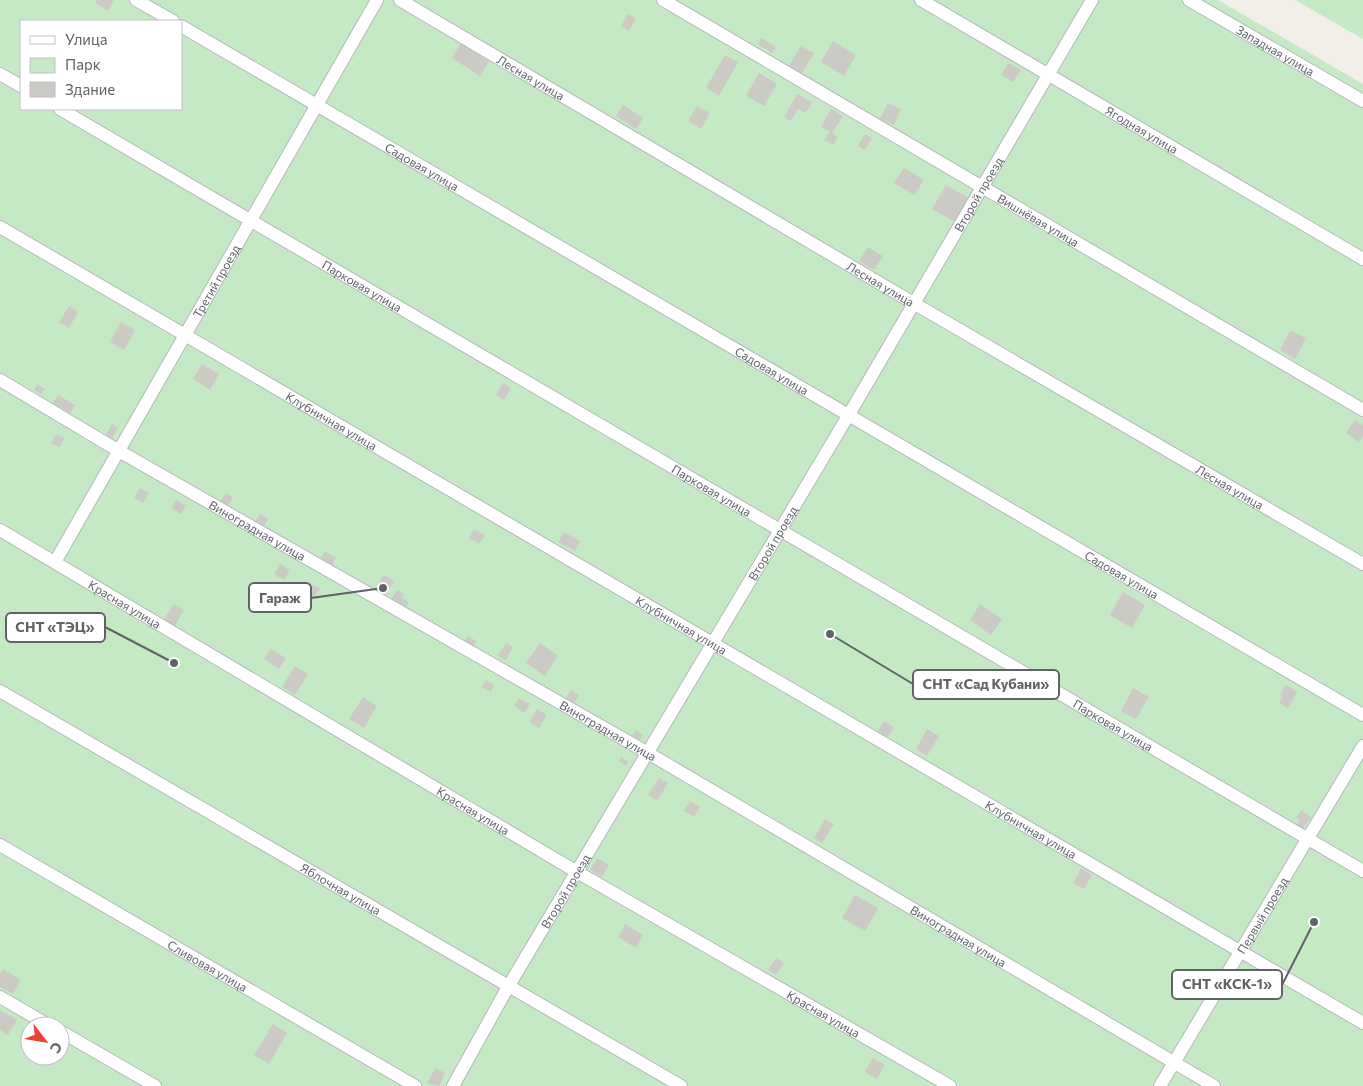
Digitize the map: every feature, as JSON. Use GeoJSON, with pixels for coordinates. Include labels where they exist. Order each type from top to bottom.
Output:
{"type":"FeatureCollection","features":[{"type":"Feature","properties":{"kind":"street"},"geometry":{"type":"LineString","coordinates":[[136,0],[171,20]]}},
{"type":"Feature","properties":{"kind":"street","name":"Третий проезд"},"geometry":{"type":"LineString","coordinates":[[55,562],[318,106],[377,0]]}},
{"type":"Feature","properties":{"kind":"street","name":"Лесная улица"},"geometry":{"type":"LineString","coordinates":[[400,0],[914,304],[1363,564]]}},
{"type":"Feature","properties":{"kind":"street","name":"Вишнёвая улица"},"geometry":{"type":"LineString","coordinates":[[663,0],[1363,410]]}},
{"type":"Feature","properties":{"kind":"street","name":"Ягодная улица"},"geometry":{"type":"LineString","coordinates":[[921,0],[1363,259]]}},
{"type":"Feature","properties":{"kind":"street","name":"Второй проезд"},"geometry":{"type":"LineString","coordinates":[[453,1086],[508,987],[648,754],[712,641],[780,531],[1092,0]]}},
{"type":"Feature","properties":{"kind":"street","name":"Западная улица"},"geometry":{"type":"LineString","coordinates":[[1188,0],[1363,101]]}},
{"type":"Feature","properties":{"kind":"street","name":"Садовая улица"},"geometry":{"type":"LineString","coordinates":[[182,27],[1363,715]]}},
{"type":"Feature","properties":{"kind":"street"},"geometry":{"type":"LineString","coordinates":[[0,74],[20,85]]}},
{"type":"Feature","properties":{"kind":"street","name":"Парковая улица"},"geometry":{"type":"LineString","coordinates":[[62,110],[1363,871]]}},
{"type":"Feature","properties":{"kind":"street","name":"Клубничная улица"},"geometry":{"type":"LineString","coordinates":[[0,227],[712,641],[1363,1023]]}},
{"type":"Feature","properties":{"kind":"street","name":"Виноградная улица"},"geometry":{"type":"LineString","coordinates":[[0,380],[119,451],[648,754],[1214,1086]]}},
{"type":"Feature","properties":{"kind":"street","name":"Красная улица"},"geometry":{"type":"LineString","coordinates":[[0,530],[577,872],[950,1086]]}},
{"type":"Feature","properties":{"kind":"street","name":"Яблочная улица"},"geometry":{"type":"LineString","coordinates":[[0,691],[681,1086]]}},
{"type":"Feature","properties":{"kind":"street","name":"Первый проезд"},"geometry":{"type":"LineString","coordinates":[[1160,1086],[1363,746]]}},
{"type":"Feature","properties":{"kind":"street","name":"Сливовая улица"},"geometry":{"type":"LineString","coordinates":[[0,844],[415,1086]]}},
{"type":"Feature","properties":{"kind":"street"},"geometry":{"type":"LineString","coordinates":[[0,997],[33,1016]]}},
{"type":"Feature","properties":{"kind":"street"},"geometry":{"type":"LineString","coordinates":[[70,1038],[155,1086]]}},
{"type":"Feature","properties":{"kind":"green space"},"geometry":{"type":"Polygon","coordinates":[[[0,0],[1218,0],[1363,84],[1363,1086],[0,1086],[0,0]]]}},
{"type":"Feature","properties":{"kind":"green space"},"geometry":{"type":"Polygon","coordinates":[[[1295,0],[1363,0],[1363,39],[1295,0]]]}},
{"type":"Feature","properties":{"kind":"building"},"geometry":{"type":"Polygon","coordinates":[[[97,0],[114,0],[108,11],[95,3],[97,0]]]}},
{"type":"Feature","properties":{"kind":"building"},"geometry":{"type":"Polygon","coordinates":[[[628,14],[636,18],[629,31],[621,26],[628,14]]]}},
{"type":"Feature","properties":{"kind":"building"},"geometry":{"type":"Polygon","coordinates":[[[761,38],[776,47],[772,53],[758,44],[761,38]]]}},
{"type":"Feature","properties":{"kind":"building"},"geometry":{"type":"Polygon","coordinates":[[[833,41],[856,55],[844,76],[821,62],[833,41]]]}},
{"type":"Feature","properties":{"kind":"building"},"geometry":{"type":"Polygon","coordinates":[[[461,43],[489,61],[480,76],[452,58],[461,43]]]}},
{"type":"Feature","properties":{"kind":"building"},"geometry":{"type":"Polygon","coordinates":[[[800,46],[814,53],[802,73],[789,66],[800,46]]]}},
{"type":"Feature","properties":{"kind":"building"},"geometry":{"type":"Polygon","coordinates":[[[725,55],[738,62],[719,96],[706,88],[725,55]]]}},
{"type":"Feature","properties":{"kind":"building"},"geometry":{"type":"Polygon","coordinates":[[[1008,63],[1021,70],[1013,82],[1001,75],[1008,63]]]}},
{"type":"Feature","properties":{"kind":"building"},"geometry":{"type":"Polygon","coordinates":[[[759,73],[777,84],[764,106],[746,96],[759,73]]]}},
{"type":"Feature","properties":{"kind":"building"},"geometry":{"type":"Polygon","coordinates":[[[797,94],[812,102],[806,113],[798,109],[791,121],[784,117],[797,94]]]}},
{"type":"Feature","properties":{"kind":"building"},"geometry":{"type":"Polygon","coordinates":[[[888,103],[901,109],[894,125],[880,119],[888,103]]]}},
{"type":"Feature","properties":{"kind":"building"},"geometry":{"type":"Polygon","coordinates":[[[623,105],[643,118],[636,129],[616,116],[623,105]]]}},
{"type":"Feature","properties":{"kind":"building"},"geometry":{"type":"Polygon","coordinates":[[[697,106],[710,113],[701,129],[688,121],[697,106]]]}},
{"type":"Feature","properties":{"kind":"building"},"geometry":{"type":"Polygon","coordinates":[[[831,109],[843,116],[832,133],[838,137],[833,145],[824,140],[830,132],[821,127],[831,109]]]}},
{"type":"Feature","properties":{"kind":"building"},"geometry":{"type":"Polygon","coordinates":[[[865,134],[872,138],[865,150],[858,146],[865,134]]]}},
{"type":"Feature","properties":{"kind":"building"},"geometry":{"type":"Polygon","coordinates":[[[904,168],[924,180],[914,195],[894,183],[904,168]]]}},
{"type":"Feature","properties":{"kind":"building"},"geometry":{"type":"Polygon","coordinates":[[[946,185],[969,198],[955,222],[932,209],[946,185]]]}},
{"type":"Feature","properties":{"kind":"building"},"geometry":{"type":"Polygon","coordinates":[[[868,247],[883,256],[874,270],[859,261],[868,247]]]}},
{"type":"Feature","properties":{"kind":"building"},"geometry":{"type":"Polygon","coordinates":[[[69,306],[78,312],[69,328],[59,322],[69,306]]]}},
{"type":"Feature","properties":{"kind":"building"},"geometry":{"type":"Polygon","coordinates":[[[121,322],[135,330],[124,350],[110,342],[121,322]]]}},
{"type":"Feature","properties":{"kind":"building"},"geometry":{"type":"Polygon","coordinates":[[[1290,330],[1306,338],[1295,359],[1280,350],[1290,330]]]}},
{"type":"Feature","properties":{"kind":"building"},"geometry":{"type":"Polygon","coordinates":[[[202,364],[219,374],[210,390],[193,379],[202,364]]]}},
{"type":"Feature","properties":{"kind":"building"},"geometry":{"type":"Polygon","coordinates":[[[503,383],[511,388],[504,400],[496,395],[503,383]]]}},
{"type":"Feature","properties":{"kind":"building"},"geometry":{"type":"Polygon","coordinates":[[[37,384],[45,389],[41,394],[34,390],[37,384]]]}},
{"type":"Feature","properties":{"kind":"building"},"geometry":{"type":"Polygon","coordinates":[[[58,395],[75,405],[70,413],[53,403],[58,395]]]}},
{"type":"Feature","properties":{"kind":"building"},"geometry":{"type":"Polygon","coordinates":[[[1355,420],[1363,425],[1363,436],[1359,442],[1346,433],[1355,420]]]}},
{"type":"Feature","properties":{"kind":"building"},"geometry":{"type":"Polygon","coordinates":[[[112,424],[118,428],[112,438],[106,435],[112,424]]]}},
{"type":"Feature","properties":{"kind":"building"},"geometry":{"type":"Polygon","coordinates":[[[57,434],[65,438],[59,447],[51,443],[57,434]]]}},
{"type":"Feature","properties":{"kind":"building"},"geometry":{"type":"Polygon","coordinates":[[[140,488],[149,493],[143,503],[134,498],[140,488]]]}},
{"type":"Feature","properties":{"kind":"building"},"geometry":{"type":"Polygon","coordinates":[[[226,493],[233,497],[225,510],[218,506],[226,493]]]}},
{"type":"Feature","properties":{"kind":"building"},"geometry":{"type":"Polygon","coordinates":[[[176,500],[186,506],[181,514],[171,508],[176,500]]]}},
{"type":"Feature","properties":{"kind":"building"},"geometry":{"type":"Polygon","coordinates":[[[260,514],[268,519],[264,526],[256,521],[260,514]]]}},
{"type":"Feature","properties":{"kind":"building"},"geometry":{"type":"Polygon","coordinates":[[[474,529],[485,535],[479,544],[469,538],[474,529]]]}},
{"type":"Feature","properties":{"kind":"building"},"geometry":{"type":"Polygon","coordinates":[[[564,532],[580,541],[575,551],[558,542],[564,532]]]}},
{"type":"Feature","properties":{"kind":"building"},"geometry":{"type":"Polygon","coordinates":[[[325,551],[336,558],[332,565],[320,559],[325,551]]]}},
{"type":"Feature","properties":{"kind":"building"},"geometry":{"type":"Polygon","coordinates":[[[280,564],[290,570],[284,580],[274,574],[280,564]]]}},
{"type":"Feature","properties":{"kind":"building"},"geometry":{"type":"Polygon","coordinates":[[[384,575],[394,581],[382,601],[372,595],[384,575]]]}},
{"type":"Feature","properties":{"kind":"building"},"geometry":{"type":"Polygon","coordinates":[[[313,585],[320,588],[313,599],[307,595],[313,585]]]}},
{"type":"Feature","properties":{"kind":"building"},"geometry":{"type":"Polygon","coordinates":[[[397,590],[404,594],[402,598],[409,602],[404,610],[390,602],[397,590]]]}},
{"type":"Feature","properties":{"kind":"building"},"geometry":{"type":"Polygon","coordinates":[[[1123,592],[1145,605],[1132,628],[1110,615],[1123,592]]]}},
{"type":"Feature","properties":{"kind":"building"},"geometry":{"type":"Polygon","coordinates":[[[174,604],[184,610],[175,626],[164,619],[174,604]]]}},
{"type":"Feature","properties":{"kind":"building"},"geometry":{"type":"Polygon","coordinates":[[[980,604],[1002,619],[991,635],[970,620],[980,604]]]}},
{"type":"Feature","properties":{"kind":"building"},"geometry":{"type":"Polygon","coordinates":[[[468,636],[476,641],[473,647],[464,642],[468,636]]]}},
{"type":"Feature","properties":{"kind":"building"},"geometry":{"type":"Polygon","coordinates":[[[506,643],[513,647],[506,660],[498,656],[506,643]]]}},
{"type":"Feature","properties":{"kind":"building"},"geometry":{"type":"Polygon","coordinates":[[[540,643],[558,656],[545,676],[526,663],[540,643]]]}},
{"type":"Feature","properties":{"kind":"building"},"geometry":{"type":"Polygon","coordinates":[[[270,649],[286,658],[279,669],[264,659],[270,649]]]}},
{"type":"Feature","properties":{"kind":"building"},"geometry":{"type":"Polygon","coordinates":[[[295,666],[308,674],[295,695],[282,687],[295,666]]]}},
{"type":"Feature","properties":{"kind":"building"},"geometry":{"type":"Polygon","coordinates":[[[486,680],[494,685],[491,692],[482,687],[486,680]]]}},
{"type":"Feature","properties":{"kind":"building"},"geometry":{"type":"Polygon","coordinates":[[[1286,685],[1297,692],[1288,708],[1279,703],[1283,696],[1280,695],[1286,685]]]}},
{"type":"Feature","properties":{"kind":"building"},"geometry":{"type":"Polygon","coordinates":[[[1133,688],[1149,697],[1136,719],[1121,711],[1133,688]]]}},
{"type":"Feature","properties":{"kind":"building"},"geometry":{"type":"Polygon","coordinates":[[[571,690],[579,695],[572,707],[564,702],[571,690]]]}},
{"type":"Feature","properties":{"kind":"building"},"geometry":{"type":"Polygon","coordinates":[[[363,697],[377,706],[364,728],[349,719],[363,697]]]}},
{"type":"Feature","properties":{"kind":"building"},"geometry":{"type":"Polygon","coordinates":[[[519,698],[530,704],[524,713],[514,706],[519,698]]]}},
{"type":"Feature","properties":{"kind":"building"},"geometry":{"type":"Polygon","coordinates":[[[537,709],[547,715],[539,728],[529,722],[537,709]]]}},
{"type":"Feature","properties":{"kind":"building"},"geometry":{"type":"Polygon","coordinates":[[[884,721],[894,728],[888,737],[878,731],[884,721]]]}},
{"type":"Feature","properties":{"kind":"building"},"geometry":{"type":"Polygon","coordinates":[[[927,729],[939,736],[927,756],[916,749],[927,729]]]}},
{"type":"Feature","properties":{"kind":"building"},"geometry":{"type":"Polygon","coordinates":[[[636,730],[643,735],[640,740],[632,736],[636,730]]]}},
{"type":"Feature","properties":{"kind":"building"},"geometry":{"type":"Polygon","coordinates":[[[621,757],[628,762],[626,766],[619,761],[621,757]]]}},
{"type":"Feature","properties":{"kind":"building"},"geometry":{"type":"Polygon","coordinates":[[[659,778],[668,783],[657,801],[648,795],[659,778]]]}},
{"type":"Feature","properties":{"kind":"building"},"geometry":{"type":"Polygon","coordinates":[[[690,801],[700,807],[694,817],[684,811],[690,801]]]}},
{"type":"Feature","properties":{"kind":"building"},"geometry":{"type":"Polygon","coordinates":[[[1301,810],[1311,817],[1302,829],[1296,825],[1300,820],[1296,818],[1301,810]]]}},
{"type":"Feature","properties":{"kind":"building"},"geometry":{"type":"Polygon","coordinates":[[[825,819],[834,824],[822,843],[814,838],[825,819]]]}},
{"type":"Feature","properties":{"kind":"building"},"geometry":{"type":"Polygon","coordinates":[[[597,858],[609,865],[602,877],[590,870],[597,858]]]}},
{"type":"Feature","properties":{"kind":"building"},"geometry":{"type":"Polygon","coordinates":[[[1081,868],[1092,875],[1084,889],[1073,883],[1081,868]]]}},
{"type":"Feature","properties":{"kind":"building"},"geometry":{"type":"Polygon","coordinates":[[[855,895],[878,908],[865,931],[842,918],[855,895]]]}},
{"type":"Feature","properties":{"kind":"building"},"geometry":{"type":"Polygon","coordinates":[[[625,924],[643,935],[636,948],[618,937],[625,924]]]}},
{"type":"Feature","properties":{"kind":"building"},"geometry":{"type":"Polygon","coordinates":[[[776,958],[784,963],[776,975],[768,970],[776,958]]]}},
{"type":"Feature","properties":{"kind":"building"},"geometry":{"type":"Polygon","coordinates":[[[3,969],[21,980],[13,994],[0,987],[0,974],[3,969]]]}},
{"type":"Feature","properties":{"kind":"building"},"geometry":{"type":"Polygon","coordinates":[[[0,1010],[17,1020],[8,1035],[0,1030],[0,1010]]]}},
{"type":"Feature","properties":{"kind":"building"},"geometry":{"type":"Polygon","coordinates":[[[273,1024],[287,1033],[269,1064],[254,1055],[273,1024]]]}},
{"type":"Feature","properties":{"kind":"building"},"geometry":{"type":"Polygon","coordinates":[[[873,1058],[885,1065],[877,1079],[865,1072],[873,1058]]]}},
{"type":"Feature","properties":{"kind":"building"},"geometry":{"type":"Polygon","coordinates":[[[435,1068],[445,1073],[439,1086],[427,1083],[435,1068]]]}},
{"type":"Feature","properties":{"kind":"place","name":"Гараж"},"geometry":{"type":"Point","coordinates":[383,588]}},
{"type":"Feature","properties":{"kind":"place","name":"СНТ «Сад Кубани»"},"geometry":{"type":"Point","coordinates":[830,634]}},
{"type":"Feature","properties":{"kind":"place","name":"СНТ «ТЭЦ»"},"geometry":{"type":"Point","coordinates":[174,663]}},
{"type":"Feature","properties":{"kind":"place","name":"СНТ «КСК-1»"},"geometry":{"type":"Point","coordinates":[1314,922]}}]}
